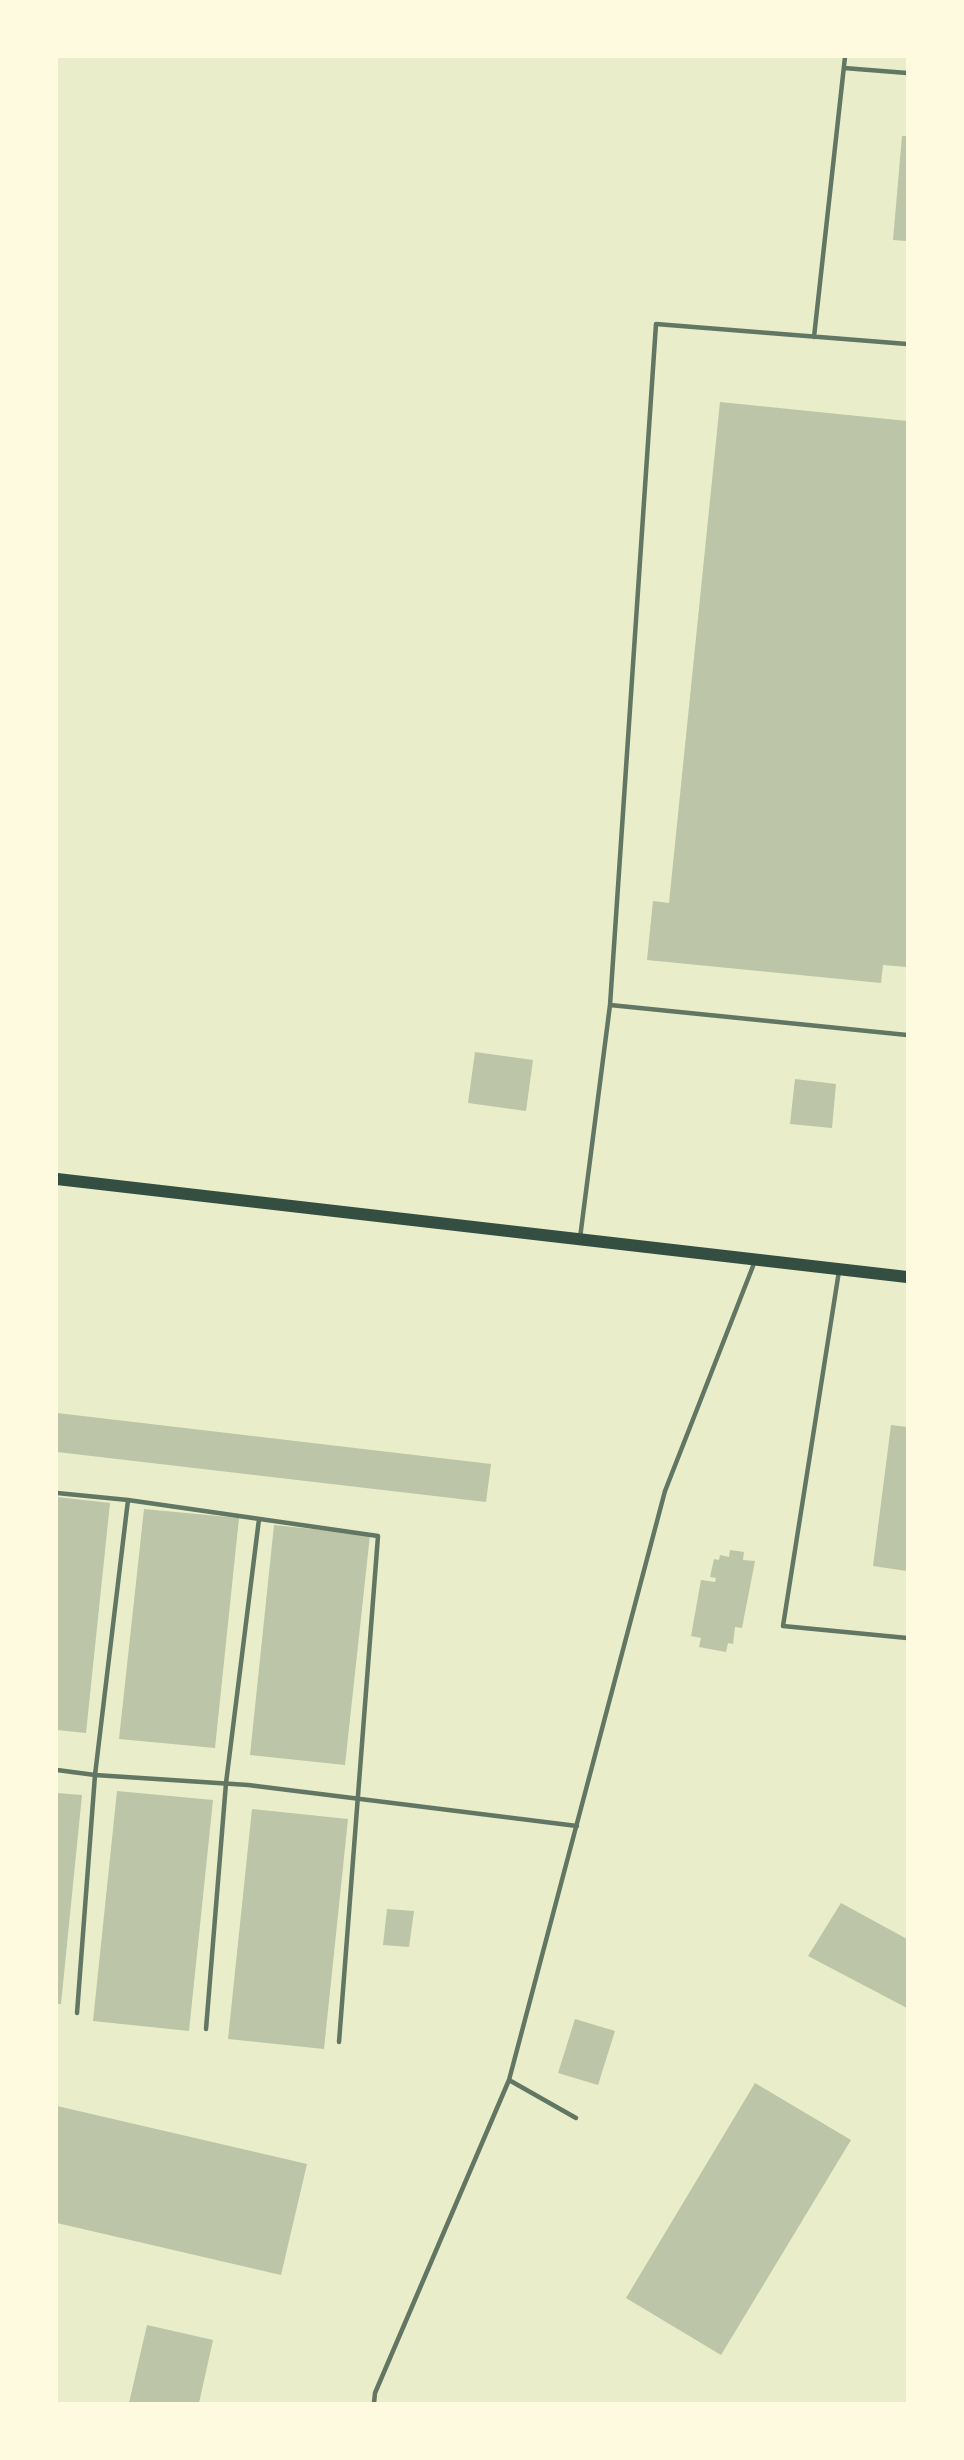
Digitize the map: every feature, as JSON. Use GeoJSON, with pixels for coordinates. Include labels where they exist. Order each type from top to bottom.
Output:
{"type":"FeatureCollection","features":[{"type":"Feature","properties":{"kind":"main road"},"geometry":{"type":"LineString","coordinates":[[57,1179],[907,1277]]}},
{"type":"Feature","properties":{"kind":"lane"},"geometry":{"type":"LineString","coordinates":[[814,337],[845,57]]}},
{"type":"Feature","properties":{"kind":"lane"},"geometry":{"type":"LineString","coordinates":[[844,68],[907,73]]}},
{"type":"Feature","properties":{"kind":"lane"},"geometry":{"type":"LineString","coordinates":[[580,1238],[610,1005],[656,324],[907,344]]}},
{"type":"Feature","properties":{"kind":"lane"},"geometry":{"type":"LineString","coordinates":[[610,1005],[907,1035]]}},
{"type":"Feature","properties":{"kind":"lane"},"geometry":{"type":"LineString","coordinates":[[374,2403],[375,2393],[510,2080],[665,1491],[756,1259]]}},
{"type":"Feature","properties":{"kind":"lane"},"geometry":{"type":"LineString","coordinates":[[840,1269],[783,1626],[907,1638]]}},
{"type":"Feature","properties":{"kind":"lane"},"geometry":{"type":"LineString","coordinates":[[57,1493],[128,1500],[378,1536],[339,2042]]}},
{"type":"Feature","properties":{"kind":"lane"},"geometry":{"type":"LineString","coordinates":[[77,2013],[95,1775],[128,1500]]}},
{"type":"Feature","properties":{"kind":"lane"},"geometry":{"type":"LineString","coordinates":[[206,2029],[226,1783],[259,1519]]}},
{"type":"Feature","properties":{"kind":"lane"},"geometry":{"type":"LineString","coordinates":[[57,1770],[95,1775],[226,1783],[576,1826]]}},
{"type":"Feature","properties":{"kind":"lane"},"geometry":{"type":"LineString","coordinates":[[510,2080],[576,2118]]}},
{"type":"Feature","properties":{"kind":"building"},"geometry":{"type":"Polygon","coordinates":[[[902,136],[907,136],[907,241],[893,240],[902,136]]]}},
{"type":"Feature","properties":{"kind":"building"},"geometry":{"type":"Polygon","coordinates":[[[720,402],[907,421],[907,967],[883,965],[881,983],[647,960],[653,901],[669,903],[720,402]]]}},
{"type":"Feature","properties":{"kind":"building"},"geometry":{"type":"Polygon","coordinates":[[[475,1052],[533,1060],[526,1111],[468,1103],[475,1052]]]}},
{"type":"Feature","properties":{"kind":"building"},"geometry":{"type":"Polygon","coordinates":[[[795,1079],[836,1084],[832,1128],[790,1124],[795,1079]]]}},
{"type":"Feature","properties":{"kind":"building"},"geometry":{"type":"Polygon","coordinates":[[[57,1413],[491,1464],[486,1502],[57,1452],[57,1413]]]}},
{"type":"Feature","properties":{"kind":"building"},"geometry":{"type":"Polygon","coordinates":[[[891,1425],[907,1427],[907,1571],[873,1566],[891,1425]]]}},
{"type":"Feature","properties":{"kind":"building"},"geometry":{"type":"Polygon","coordinates":[[[57,1497],[110,1503],[86,1733],[57,1730],[57,1497]]]}},
{"type":"Feature","properties":{"kind":"building"},"geometry":{"type":"Polygon","coordinates":[[[144,1509],[239,1518],[215,1748],[119,1739],[144,1509]]]}},
{"type":"Feature","properties":{"kind":"building"},"geometry":{"type":"Polygon","coordinates":[[[274,1525],[370,1535],[345,1765],[250,1755],[274,1525]]]}},
{"type":"Feature","properties":{"kind":"building"},"geometry":{"type":"Polygon","coordinates":[[[730,1550],[744,1552],[743,1560],[755,1561],[742,1628],[735,1627],[733,1644],[728,1643],[726,1652],[699,1647],[701,1638],[691,1636],[701,1580],[715,1582],[716,1578],[710,1577],[714,1559],[719,1560],[720,1555],[729,1557],[730,1550]]]}},
{"type":"Feature","properties":{"kind":"building"},"geometry":{"type":"Polygon","coordinates":[[[117,1791],[213,1800],[189,2031],[93,2021],[117,1791]]]}},
{"type":"Feature","properties":{"kind":"building"},"geometry":{"type":"Polygon","coordinates":[[[57,1793],[82,1795],[61,2004],[57,2004],[57,1793]]]}},
{"type":"Feature","properties":{"kind":"building"},"geometry":{"type":"Polygon","coordinates":[[[252,1809],[348,1819],[324,2049],[228,2039],[252,1809]]]}},
{"type":"Feature","properties":{"kind":"building"},"geometry":{"type":"Polygon","coordinates":[[[841,1903],[907,1939],[907,2008],[808,1956],[841,1903]]]}},
{"type":"Feature","properties":{"kind":"building"},"geometry":{"type":"Polygon","coordinates":[[[387,1909],[414,1911],[409,1947],[383,1945],[387,1909]]]}},
{"type":"Feature","properties":{"kind":"building"},"geometry":{"type":"Polygon","coordinates":[[[575,2019],[615,2031],[598,2085],[558,2073],[575,2019]]]}},
{"type":"Feature","properties":{"kind":"building"},"geometry":{"type":"Polygon","coordinates":[[[755,2083],[851,2140],[721,2355],[626,2298],[755,2083]]]}},
{"type":"Feature","properties":{"kind":"building"},"geometry":{"type":"Polygon","coordinates":[[[57,2106],[307,2164],[281,2275],[57,2223],[57,2106]]]}},
{"type":"Feature","properties":{"kind":"building"},"geometry":{"type":"Polygon","coordinates":[[[147,2325],[213,2340],[199,2403],[129,2403],[147,2325]]]}}]}
